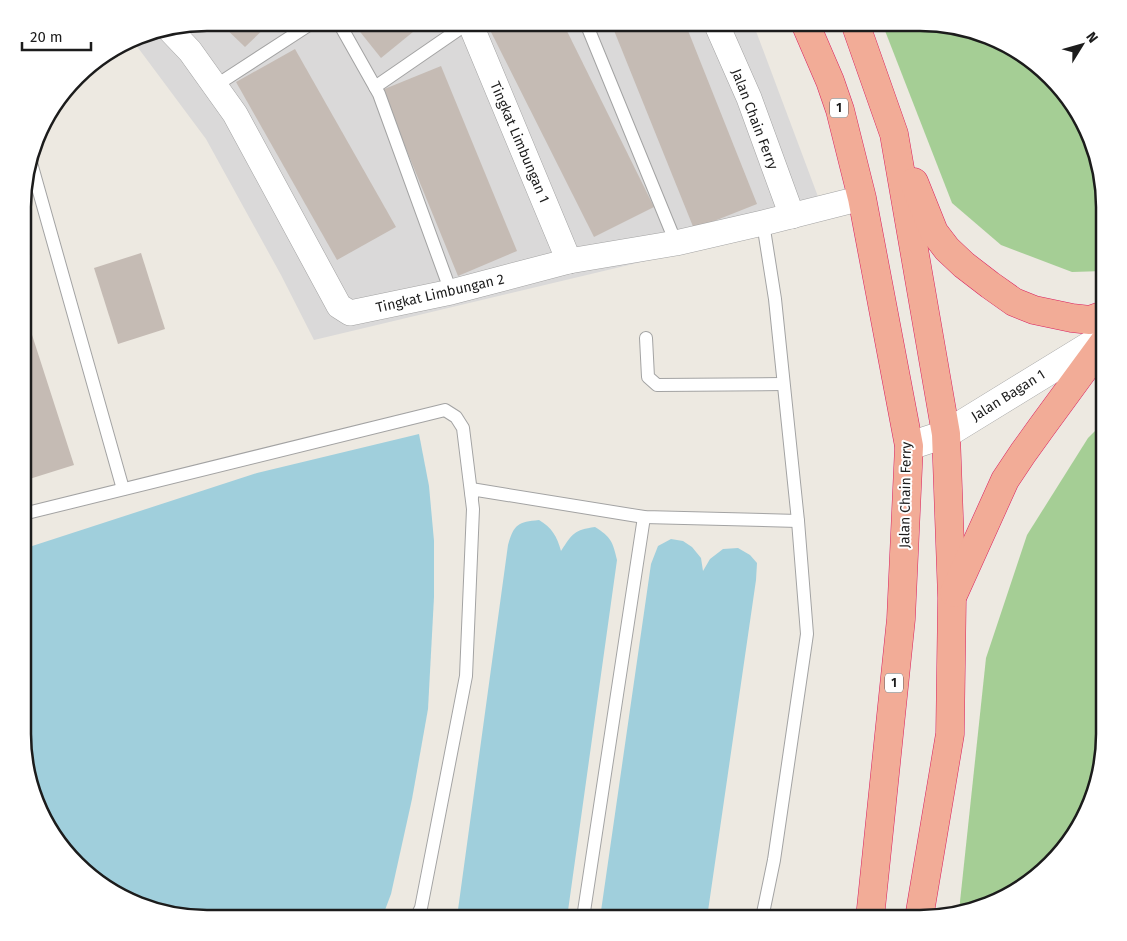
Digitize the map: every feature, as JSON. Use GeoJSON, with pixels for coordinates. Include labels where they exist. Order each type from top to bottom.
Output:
{"type":"FeatureCollection","features":[{"type":"Feature","properties":{"kind":"highway","name":"Jalan Chain Ferry"},"geometry":{"type":"LineString","coordinates":[[808,32],[830,81],[840,110],[862,198],[909,446],[901,619],[871,910]]}},
{"type":"Feature","properties":{"kind":"highway"},"geometry":{"type":"LineString","coordinates":[[858,32],[894,134],[934,232],[947,249],[964,265],[1014,302],[1034,310],[1072,318],[1090,320],[1095,318]]}},
{"type":"Feature","properties":{"kind":"highway"},"geometry":{"type":"LineString","coordinates":[[894,134],[946,434],[952,598],[950,734],[920,910]]}},
{"type":"Feature","properties":{"kind":"highway"},"geometry":{"type":"LineString","coordinates":[[952,598],[1006,480],[1027,447],[1095,354]]}},
{"type":"Feature","properties":{"kind":"street","name":"Tingkat Limbungan 1"},"geometry":{"type":"LineString","coordinates":[[473,31],[569,261]]}},
{"type":"Feature","properties":{"kind":"street","name":"Jalan Chain Ferry"},"geometry":{"type":"LineString","coordinates":[[720,32],[749,98],[792,216]]}},
{"type":"Feature","properties":{"kind":"street","name":"Tingkat Limbungan 2"},"geometry":{"type":"LineString","coordinates":[[174,35],[190,51],[235,114],[339,306],[350,313],[451,292],[569,261],[763,224],[862,198]]}},
{"type":"Feature","properties":{"kind":"street","name":"Jalan Bagan 1"},"geometry":{"type":"LineString","coordinates":[[909,446],[946,434],[1095,342]]}},
{"type":"Feature","properties":{"kind":"lane"},"geometry":{"type":"LineString","coordinates":[[215,86],[298,31]]}},
{"type":"Feature","properties":{"kind":"lane"},"geometry":{"type":"LineString","coordinates":[[344,31],[379,94],[451,292]]}},
{"type":"Feature","properties":{"kind":"lane"},"geometry":{"type":"LineString","coordinates":[[375,87],[457,31]]}},
{"type":"Feature","properties":{"kind":"lane"},"geometry":{"type":"LineString","coordinates":[[590,32],[676,242]]}},
{"type":"Feature","properties":{"kind":"lane"},"geometry":{"type":"LineString","coordinates":[[35,176],[123,490]]}},
{"type":"Feature","properties":{"kind":"lane"},"geometry":{"type":"LineString","coordinates":[[763,224],[775,299],[798,521],[807,634],[774,860],[764,910]]}},
{"type":"Feature","properties":{"kind":"lane"},"geometry":{"type":"LineString","coordinates":[[646,338],[648,378],[658,385],[783,384]]}},
{"type":"Feature","properties":{"kind":"lane"},"geometry":{"type":"LineString","coordinates":[[32,512],[445,410],[456,417],[463,428],[474,509],[466,676],[419,909]]}},
{"type":"Feature","properties":{"kind":"lane"},"geometry":{"type":"LineString","coordinates":[[474,509],[471,489],[644,516],[798,521]]}},
{"type":"Feature","properties":{"kind":"lane"},"geometry":{"type":"LineString","coordinates":[[584,910],[644,516]]}},
{"type":"Feature","properties":{"kind":"shaded area"},"geometry":{"type":"Polygon","coordinates":[[[207,31],[756,32],[826,218],[314,340],[281,275],[206,139],[137,46],[161,37],[207,31]]]}},
{"type":"Feature","properties":{"kind":"green space"},"geometry":{"type":"Polygon","coordinates":[[[885,32],[932,32],[966,37],[998,49],[1018,61],[1052,91],[1078,129],[1090,161],[1095,195],[1095,271],[1072,272],[1001,245],[952,203],[885,32]]]}},
{"type":"Feature","properties":{"kind":"green space"},"geometry":{"type":"Polygon","coordinates":[[[1095,431],[1096,734],[1090,780],[1078,812],[1066,832],[1036,866],[998,892],[960,905],[986,658],[1027,535],[1088,438],[1095,431]]]}},
{"type":"Feature","properties":{"kind":"water"},"geometry":{"type":"Polygon","coordinates":[[[419,434],[429,486],[434,541],[434,597],[428,709],[412,799],[391,894],[385,909],[195,909],[161,904],[150,900],[129,892],[109,880],[75,850],[49,812],[37,780],[32,746],[32,546],[257,473],[419,434]]]}},
{"type":"Feature","properties":{"kind":"water"},"geometry":{"type":"Polygon","coordinates":[[[539,520],[547,526],[558,541],[561,551],[575,533],[583,529],[595,527],[610,540],[617,560],[568,910],[458,909],[508,545],[515,528],[526,522],[539,520]]]}},
{"type":"Feature","properties":{"kind":"water"},"geometry":{"type":"Polygon","coordinates":[[[671,539],[683,541],[692,547],[701,558],[703,571],[710,559],[723,549],[738,548],[750,555],[757,563],[708,910],[601,910],[651,564],[658,546],[671,539]]]}},
{"type":"Feature","properties":{"kind":"building"},"geometry":{"type":"Polygon","coordinates":[[[228,31],[262,31],[245,47],[228,31]]]}},
{"type":"Feature","properties":{"kind":"building"},"geometry":{"type":"Polygon","coordinates":[[[360,31],[414,31],[381,58],[360,31]]]}},
{"type":"Feature","properties":{"kind":"building"},"geometry":{"type":"Polygon","coordinates":[[[491,31],[567,31],[654,207],[594,237],[491,31]]]}},
{"type":"Feature","properties":{"kind":"building"},"geometry":{"type":"Polygon","coordinates":[[[614,32],[688,32],[757,204],[694,229],[614,32]]]}},
{"type":"Feature","properties":{"kind":"building"},"geometry":{"type":"Polygon","coordinates":[[[295,49],[396,227],[337,260],[236,82],[295,49]]]}},
{"type":"Feature","properties":{"kind":"building"},"geometry":{"type":"Polygon","coordinates":[[[441,66],[517,251],[458,276],[382,90],[441,66]]]}},
{"type":"Feature","properties":{"kind":"building"},"geometry":{"type":"Polygon","coordinates":[[[141,253],[165,329],[118,344],[94,268],[141,253]]]}},
{"type":"Feature","properties":{"kind":"building"},"geometry":{"type":"Polygon","coordinates":[[[31,332],[74,465],[32,478],[31,332]]]}}]}
